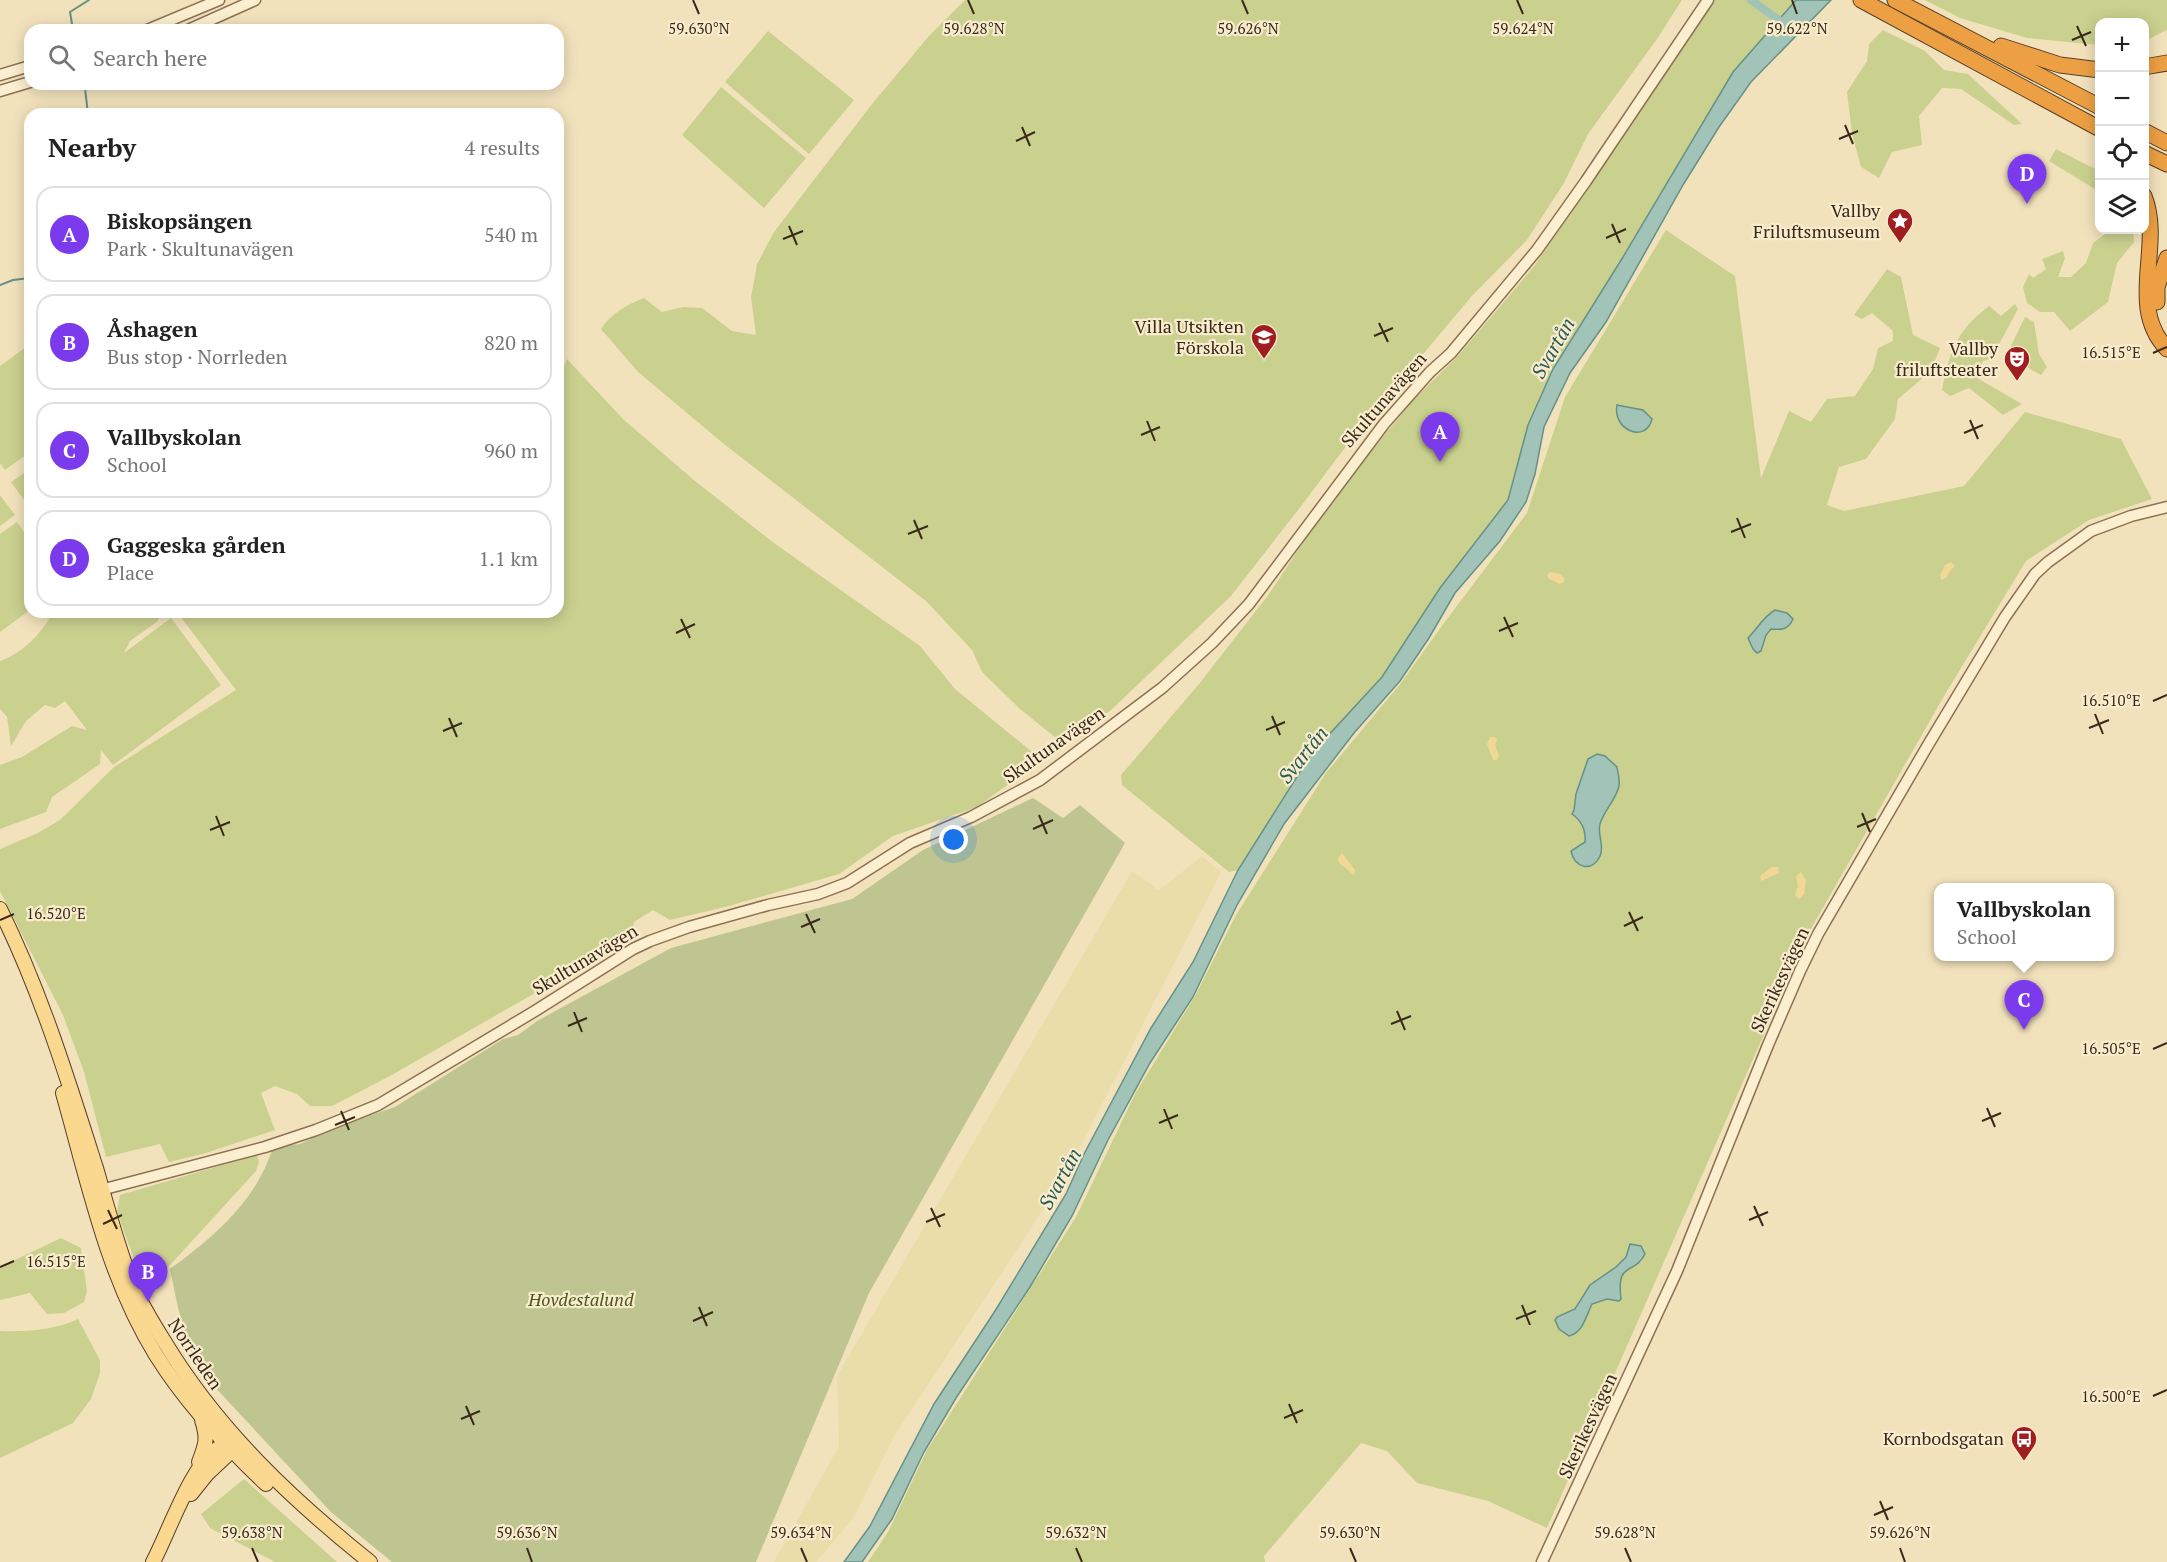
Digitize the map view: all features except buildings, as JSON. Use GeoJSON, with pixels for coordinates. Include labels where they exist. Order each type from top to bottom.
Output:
{"type":"FeatureCollection","features":[{"type":"Feature","properties":{"kind":"highway"},"geometry":{"type":"LineString","coordinates":[[1861,0],[2095,126]]}},
{"type":"Feature","properties":{"kind":"highway"},"geometry":{"type":"LineString","coordinates":[[1895,0],[2095,105]]}},
{"type":"Feature","properties":{"kind":"highway"},"geometry":{"type":"LineString","coordinates":[[1942,25],[1948,24],[2035,59],[2095,69]]}},
{"type":"Feature","properties":{"kind":"highway"},"geometry":{"type":"LineString","coordinates":[[2149,66],[2167,63]]}},
{"type":"Feature","properties":{"kind":"highway"},"geometry":{"type":"LineString","coordinates":[[2054,104],[2055,110],[2095,137]]}},
{"type":"Feature","properties":{"kind":"highway"},"geometry":{"type":"LineString","coordinates":[[2149,133],[2167,143]]}},
{"type":"Feature","properties":{"kind":"highway"},"geometry":{"type":"LineString","coordinates":[[2149,155],[2167,164]]}},
{"type":"Feature","properties":{"kind":"highway"},"geometry":{"type":"LineString","coordinates":[[2149,217],[2151,228],[2147,311],[2153,329],[2167,349]]}},
{"type":"Feature","properties":{"kind":"highway"},"geometry":{"type":"LineString","coordinates":[[2167,258],[2158,282],[2156,300],[2160,318],[2167,333]]}},
{"type":"Feature","properties":{"kind":"main road","name":"Norrleden"},"geometry":{"type":"LineString","coordinates":[[0,909],[35,987],[68,1078],[112,1261],[140,1324],[161,1362],[199,1414],[232,1452],[282,1500],[356,1562]]}},
{"type":"Feature","properties":{"kind":"main road","name":"Norrleden"},"geometry":{"type":"LineString","coordinates":[[0,926],[29,990],[97,1191],[131,1281],[152,1321],[232,1452],[292,1497],[370,1562]]}},
{"type":"Feature","properties":{"kind":"main road"},"geometry":{"type":"LineString","coordinates":[[153,1562],[179,1509],[206,1444],[207,1435],[199,1414]]}},
{"type":"Feature","properties":{"kind":"main road"},"geometry":{"type":"LineString","coordinates":[[179,1509],[207,1474],[232,1452],[218,1447],[192,1478]]}},
{"type":"Feature","properties":{"kind":"street"},"geometry":{"type":"LineString","coordinates":[[161,24],[219,0]]}},
{"type":"Feature","properties":{"kind":"street"},"geometry":{"type":"LineString","coordinates":[[201,24],[255,0]]}},
{"type":"Feature","properties":{"kind":"street","name":"Skultunavägen"},"geometry":{"type":"LineString","coordinates":[[97,1191],[265,1147],[316,1130],[378,1105],[633,949],[689,927],[818,894],[846,883],[910,843],[971,818],[1040,780],[1110,729],[1162,688],[1249,604],[1384,424],[1430,372],[1451,353],[1537,250],[1708,0]]}},
{"type":"Feature","properties":{"kind":"street"},"geometry":{"type":"LineString","coordinates":[[0,75],[24,68]]}},
{"type":"Feature","properties":{"kind":"street"},"geometry":{"type":"LineString","coordinates":[[0,91],[24,84]]}},
{"type":"Feature","properties":{"kind":"street","name":"Skerikesvägen"},"geometry":{"type":"LineString","coordinates":[[1542,1562],[1677,1271],[1800,970],[1818,934],[1928,745],[2005,616],[2035,574],[2091,531],[2131,516],[2167,507]]}},
{"type":"Feature","properties":{"kind":"shaded area"},"geometry":{"type":"Polygon","coordinates":[[[1202,856],[1221,872],[1066,1175],[893,1438],[853,1519],[816,1562],[774,1562],[839,1446],[837,1376],[1132,871],[1159,890],[1202,856]]]}},
{"type":"Feature","properties":{"kind":"green space"},"geometry":{"type":"Polygon","coordinates":[[[965,0],[1682,0],[1657,39],[1588,134],[1564,183],[1527,240],[1471,297],[1419,359],[1406,366],[1231,596],[1110,711],[1061,742],[1020,709],[982,672],[972,650],[926,601],[724,444],[638,372],[601,329],[620,310],[644,298],[662,312],[683,307],[702,308],[732,331],[756,335],[751,297],[757,264],[774,232],[872,104],[929,36],[965,0]]]}},
{"type":"Feature","properties":{"kind":"green space"},"geometry":{"type":"Polygon","coordinates":[[[1713,0],[1796,0],[1733,72],[1623,257],[1553,369],[1528,425],[1508,500],[1440,588],[1382,677],[1312,753],[1238,870],[1229,872],[1122,785],[1121,775],[1199,684],[1269,594],[1329,503],[1414,399],[1458,356],[1535,265],[1713,0]]]}},
{"type":"Feature","properties":{"kind":"green space"},"geometry":{"type":"Polygon","coordinates":[[[1925,0],[2167,0],[2167,30],[2149,39],[2149,18],[2095,18],[2095,45],[2027,38],[1960,18],[1925,0]]]}},
{"type":"Feature","properties":{"kind":"green space"},"geometry":{"type":"Polygon","coordinates":[[[1883,30],[1925,51],[1944,70],[1968,74],[2022,124],[2014,125],[1961,89],[1942,88],[1919,116],[1922,145],[1892,152],[1879,178],[1861,167],[1852,134],[1847,92],[1867,61],[1869,44],[1883,30]]]}},
{"type":"Feature","properties":{"kind":"green space"},"geometry":{"type":"Polygon","coordinates":[[[768,31],[854,100],[809,154],[725,82],[768,31]]]}},
{"type":"Feature","properties":{"kind":"green space"},"geometry":{"type":"Polygon","coordinates":[[[721,87],[806,158],[764,208],[682,135],[721,87]]]}},
{"type":"Feature","properties":{"kind":"green space"},"geometry":{"type":"Polygon","coordinates":[[[2056,149],[2095,169],[2095,189],[2049,161],[2056,149]]]}},
{"type":"Feature","properties":{"kind":"green space"},"geometry":{"type":"Polygon","coordinates":[[[1666,230],[1735,276],[1761,478],[1789,411],[1811,422],[1827,399],[1855,396],[1873,369],[1878,348],[1893,341],[1893,331],[1872,313],[1862,319],[1854,315],[1887,269],[1901,277],[1913,335],[1940,348],[1931,371],[1898,399],[1895,419],[1866,459],[1839,467],[1827,505],[1844,511],[1964,486],[2025,412],[2121,439],[2152,499],[2089,520],[2026,561],[1947,691],[1808,934],[1547,1528],[1488,1501],[1417,1483],[1387,1451],[1361,1443],[1264,1556],[1265,1562],[868,1562],[888,1532],[927,1450],[1076,1217],[1135,1094],[1195,996],[1236,915],[1326,773],[1401,683],[1527,513],[1565,397],[1666,230]]]}},
{"type":"Feature","properties":{"kind":"green space"},"geometry":{"type":"Polygon","coordinates":[[[2105,234],[2133,234],[2134,242],[2117,263],[2108,302],[2070,331],[2054,312],[2040,312],[2027,303],[2023,287],[2029,274],[2033,278],[2046,269],[2042,259],[2063,251],[2065,258],[2058,277],[2071,277],[2086,263],[2093,243],[2105,234]]]}},
{"type":"Feature","properties":{"kind":"green space"},"geometry":{"type":"Polygon","coordinates":[[[2015,304],[2018,309],[1991,359],[1983,361],[1977,378],[2022,404],[2003,415],[1969,388],[1950,396],[1942,390],[1956,343],[1969,324],[1989,306],[2001,316],[2015,304]]]}},
{"type":"Feature","properties":{"kind":"green space"},"geometry":{"type":"Polygon","coordinates":[[[2025,317],[2034,322],[2039,354],[2047,367],[2041,375],[2006,356],[2025,317]]]}},
{"type":"Feature","properties":{"kind":"green space"},"geometry":{"type":"Polygon","coordinates":[[[24,348],[24,456],[5,470],[0,463],[0,366],[24,348]]]}},
{"type":"Feature","properties":{"kind":"green space"},"geometry":{"type":"Polygon","coordinates":[[[567,359],[623,419],[695,481],[774,543],[920,646],[955,689],[1042,760],[977,807],[893,836],[839,874],[729,906],[670,920],[653,910],[634,922],[631,938],[390,1076],[332,1106],[310,1106],[297,1094],[275,1086],[261,1093],[275,1130],[206,1153],[169,1162],[160,1144],[106,1157],[84,1072],[63,1015],[0,891],[0,849],[38,833],[60,820],[114,767],[236,690],[182,618],[564,618],[564,367],[567,359]]]}},
{"type":"Feature","properties":{"kind":"green space"},"geometry":{"type":"Polygon","coordinates":[[[24,473],[24,500],[11,482],[24,473]]]}},
{"type":"Feature","properties":{"kind":"green space"},"geometry":{"type":"Polygon","coordinates":[[[0,495],[15,515],[0,526],[0,495]]]}},
{"type":"Feature","properties":{"kind":"green space"},"geometry":{"type":"Polygon","coordinates":[[[17,522],[24,532],[24,614],[0,632],[0,534],[17,522]]]}},
{"type":"Feature","properties":{"kind":"green space"},"geometry":{"type":"Polygon","coordinates":[[[49,618],[159,618],[158,621],[130,641],[124,653],[171,618],[221,685],[113,765],[101,750],[100,764],[52,797],[46,812],[0,829],[0,765],[22,757],[72,726],[87,730],[65,701],[55,708],[45,705],[26,721],[11,746],[7,717],[0,709],[0,661],[24,648],[49,618]]]}},
{"type":"Feature","properties":{"kind":"green space","name":"Hovdestalund"},"geometry":{"type":"Polygon","coordinates":[[[1033,798],[1063,818],[1080,805],[1125,843],[869,1293],[756,1562],[392,1562],[331,1512],[212,1384],[192,1353],[178,1308],[170,1269],[232,1216],[256,1184],[273,1147],[300,1144],[345,1123],[395,1107],[503,1039],[518,1035],[537,1021],[671,948],[852,899],[923,850],[1033,798]]]}},
{"type":"Feature","properties":{"kind":"green space"},"geometry":{"type":"Polygon","coordinates":[[[257,1155],[259,1162],[256,1171],[172,1263],[157,1276],[140,1275],[117,1212],[120,1195],[257,1155]]]}},
{"type":"Feature","properties":{"kind":"green space"},"geometry":{"type":"Polygon","coordinates":[[[61,1238],[81,1248],[87,1291],[84,1302],[64,1313],[47,1314],[30,1293],[0,1300],[0,1267],[61,1238]]]}},
{"type":"Feature","properties":{"kind":"green space"},"geometry":{"type":"Polygon","coordinates":[[[78,1319],[100,1360],[100,1373],[91,1399],[73,1423],[0,1458],[0,1331],[40,1330],[78,1319]]]}},
{"type":"Feature","properties":{"kind":"green space"},"geometry":{"type":"Polygon","coordinates":[[[244,1479],[337,1562],[275,1562],[210,1528],[201,1514],[244,1479]]]}},
{"type":"Feature","properties":{"kind":"sand"},"geometry":{"type":"Polygon","coordinates":[[[1951,562],[1955,566],[1946,578],[1941,580],[1940,575],[1945,565],[1951,562]]]}},
{"type":"Feature","properties":{"kind":"sand"},"geometry":{"type":"Polygon","coordinates":[[[1550,572],[1560,574],[1565,579],[1564,582],[1560,584],[1549,579],[1547,575],[1550,572]]]}},
{"type":"Feature","properties":{"kind":"sand"},"geometry":{"type":"Polygon","coordinates":[[[1490,737],[1495,737],[1497,740],[1495,745],[1499,756],[1497,760],[1493,760],[1487,744],[1490,737]]]}},
{"type":"Feature","properties":{"kind":"sand"},"geometry":{"type":"Polygon","coordinates":[[[1342,853],[1355,870],[1354,875],[1339,863],[1338,858],[1342,853]]]}},
{"type":"Feature","properties":{"kind":"sand"},"geometry":{"type":"Polygon","coordinates":[[[1772,867],[1778,867],[1779,873],[1761,881],[1760,876],[1772,867]]]}},
{"type":"Feature","properties":{"kind":"sand"},"geometry":{"type":"Polygon","coordinates":[[[1801,872],[1806,881],[1804,894],[1799,899],[1795,895],[1798,886],[1796,876],[1801,872]]]}},
{"type":"Feature","properties":{"kind":"water"},"geometry":{"type":"Polygon","coordinates":[[[1796,0],[1831,0],[1751,82],[1719,127],[1683,185],[1606,322],[1570,373],[1544,427],[1535,474],[1526,502],[1500,541],[1455,593],[1429,638],[1400,681],[1354,733],[1284,824],[1237,905],[1193,997],[1150,1063],[1108,1140],[1072,1216],[1030,1287],[956,1398],[924,1452],[892,1519],[862,1562],[844,1562],[870,1526],[934,1404],[995,1311],[1066,1194],[1084,1154],[1151,1028],[1193,962],[1238,870],[1312,753],[1382,677],[1440,588],[1508,500],[1528,425],[1553,369],[1623,257],[1733,72],[1796,0]]]}},
{"type":"Feature","properties":{"kind":"water"},"geometry":{"type":"Polygon","coordinates":[[[1617,405],[1643,410],[1652,419],[1649,427],[1637,432],[1624,427],[1617,414],[1617,405]]]}},
{"type":"Feature","properties":{"kind":"water"},"geometry":{"type":"Polygon","coordinates":[[[1775,610],[1787,613],[1793,619],[1784,629],[1771,629],[1766,635],[1761,651],[1757,653],[1748,638],[1775,610]]]}},
{"type":"Feature","properties":{"kind":"water"},"geometry":{"type":"Polygon","coordinates":[[[1597,754],[1605,756],[1617,767],[1619,786],[1600,824],[1602,848],[1600,856],[1593,865],[1584,866],[1579,865],[1571,851],[1585,842],[1581,823],[1572,814],[1588,759],[1597,754]]]}},
{"type":"Feature","properties":{"kind":"water"},"geometry":{"type":"Polygon","coordinates":[[[1630,1244],[1641,1246],[1645,1254],[1641,1261],[1623,1273],[1620,1287],[1621,1299],[1619,1301],[1607,1299],[1592,1304],[1583,1323],[1574,1334],[1569,1336],[1559,1329],[1555,1320],[1557,1317],[1575,1309],[1590,1285],[1626,1257],[1630,1244]]]}},
{"type":"Feature","properties":{"kind":"waterway"},"geometry":{"type":"LineString","coordinates":[[72,24],[70,12],[89,0]]}},
{"type":"Feature","properties":{"kind":"waterway"},"geometry":{"type":"LineString","coordinates":[[1751,0],[1787,26]]}},
{"type":"Feature","properties":{"kind":"waterway"},"geometry":{"type":"LineString","coordinates":[[85,90],[87,108]]}},
{"type":"Feature","properties":{"kind":"waterway"},"geometry":{"type":"LineString","coordinates":[[0,285],[24,279]]}},
{"type":"Feature","properties":{"kind":"place","name":"Gaggeska gården"},"geometry":{"type":"Point","coordinates":[2027,204]}},
{"type":"Feature","properties":{"kind":"place","name":"Vallby Friluftsmuseum"},"geometry":{"type":"Point","coordinates":[1900,244]}},
{"type":"Feature","properties":{"kind":"place","name":"Villa Utsikten Förskola"},"geometry":{"type":"Point","coordinates":[1264,360]}},
{"type":"Feature","properties":{"kind":"place","name":"Vallby friluftsteater"},"geometry":{"type":"Point","coordinates":[2017,382]}},
{"type":"Feature","properties":{"kind":"place","name":"Biskopsängen"},"geometry":{"type":"Point","coordinates":[1440,462]}},
{"type":"Feature","properties":{"kind":"place","name":"Vallbyskolan"},"geometry":{"type":"Point","coordinates":[2024,1030]}},
{"type":"Feature","properties":{"kind":"place","name":"Åshagen"},"geometry":{"type":"Point","coordinates":[148,1302]}},
{"type":"Feature","properties":{"kind":"place","name":"Kornbodsgatan"},"geometry":{"type":"Point","coordinates":[2024,1462]}},
{"type":"Feature","properties":{"kind":"water label","name":"Svartån"},"geometry":{"type":"Point","coordinates":[1553,348]}},
{"type":"Feature","properties":{"kind":"water label","name":"Svartån"},"geometry":{"type":"Point","coordinates":[1303,755]}},
{"type":"Feature","properties":{"kind":"water label","name":"Svartån"},"geometry":{"type":"Point","coordinates":[1060,1179]}}]}
